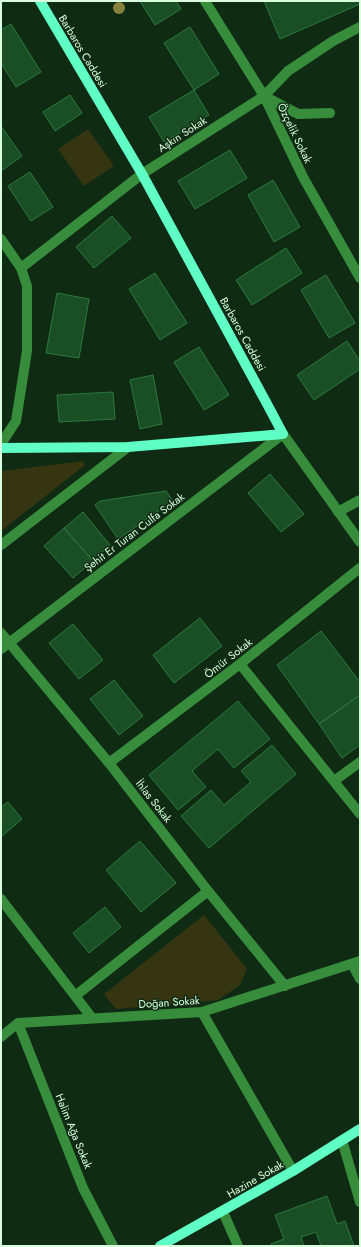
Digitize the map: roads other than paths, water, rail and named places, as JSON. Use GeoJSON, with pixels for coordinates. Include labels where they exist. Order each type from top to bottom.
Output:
{"type":"FeatureCollection","features":[{"type":"Feature","properties":{"kind":"main road","name":"Barbaros Caddesi"},"geometry":{"type":"LineString","coordinates":[[40,1],[142,174],[283,434]]}},
{"type":"Feature","properties":{"kind":"main road"},"geometry":{"type":"LineString","coordinates":[[1,448],[128,447],[283,434]]}},
{"type":"Feature","properties":{"kind":"main road","name":"Hazine Sokak"},"geometry":{"type":"LineString","coordinates":[[160,1246],[223,1212],[293,1171],[360,1129]]}},
{"type":"Feature","properties":{"kind":"street","name":"Özçelik Sokak"},"geometry":{"type":"LineString","coordinates":[[205,1],[264,96],[303,177],[360,278]]}},
{"type":"Feature","properties":{"kind":"street","name":"Aşkın Sokak"},"geometry":{"type":"LineString","coordinates":[[21,268],[142,174],[264,96],[288,71],[333,41],[360,26]]}},
{"type":"Feature","properties":{"kind":"street"},"geometry":{"type":"LineString","coordinates":[[264,96],[298,114],[330,113]]}},
{"type":"Feature","properties":{"kind":"street"},"geometry":{"type":"LineString","coordinates":[[1,239],[21,268],[27,286],[27,351],[16,421],[1,444]]}},
{"type":"Feature","properties":{"kind":"street"},"geometry":{"type":"LineString","coordinates":[[283,434],[360,542]]}},
{"type":"Feature","properties":{"kind":"street","name":"Şehit Er Turan Culfa Sokak"},"geometry":{"type":"LineString","coordinates":[[5,646],[283,434]]}},
{"type":"Feature","properties":{"kind":"street"},"geometry":{"type":"LineString","coordinates":[[1,545],[128,447]]}},
{"type":"Feature","properties":{"kind":"street"},"geometry":{"type":"LineString","coordinates":[[338,512],[360,500]]}},
{"type":"Feature","properties":{"kind":"street","name":"Ömür Sokak"},"geometry":{"type":"LineString","coordinates":[[109,763],[240,664],[360,568]]}},
{"type":"Feature","properties":{"kind":"street","name":"İhlas Sokak"},"geometry":{"type":"LineString","coordinates":[[1,633],[5,646],[109,763],[208,891],[285,986]]}},
{"type":"Feature","properties":{"kind":"street"},"geometry":{"type":"LineString","coordinates":[[240,664],[360,814]]}},
{"type":"Feature","properties":{"kind":"street"},"geometry":{"type":"LineString","coordinates":[[334,781],[360,762]]}},
{"type":"Feature","properties":{"kind":"street"},"geometry":{"type":"LineString","coordinates":[[74,996],[208,891]]}},
{"type":"Feature","properties":{"kind":"street"},"geometry":{"type":"LineString","coordinates":[[1,899],[92,1018]]}},
{"type":"Feature","properties":{"kind":"street"},"geometry":{"type":"LineString","coordinates":[[356,962],[360,979]]}},
{"type":"Feature","properties":{"kind":"street","name":"Doğan Sokak"},"geometry":{"type":"LineString","coordinates":[[18,1023],[202,1012],[356,962]]}},
{"type":"Feature","properties":{"kind":"street"},"geometry":{"type":"LineString","coordinates":[[202,1012],[293,1171]]}},
{"type":"Feature","properties":{"kind":"street"},"geometry":{"type":"LineString","coordinates":[[1,1037],[18,1023]]}},
{"type":"Feature","properties":{"kind":"street","name":"Halim Ağa Sokak"},"geometry":{"type":"LineString","coordinates":[[18,1023],[83,1188],[113,1246]]}},
{"type":"Feature","properties":{"kind":"street"},"geometry":{"type":"LineString","coordinates":[[342,1140],[360,1202]]}},
{"type":"Feature","properties":{"kind":"street"},"geometry":{"type":"LineString","coordinates":[[223,1212],[238,1246]]}}]}
